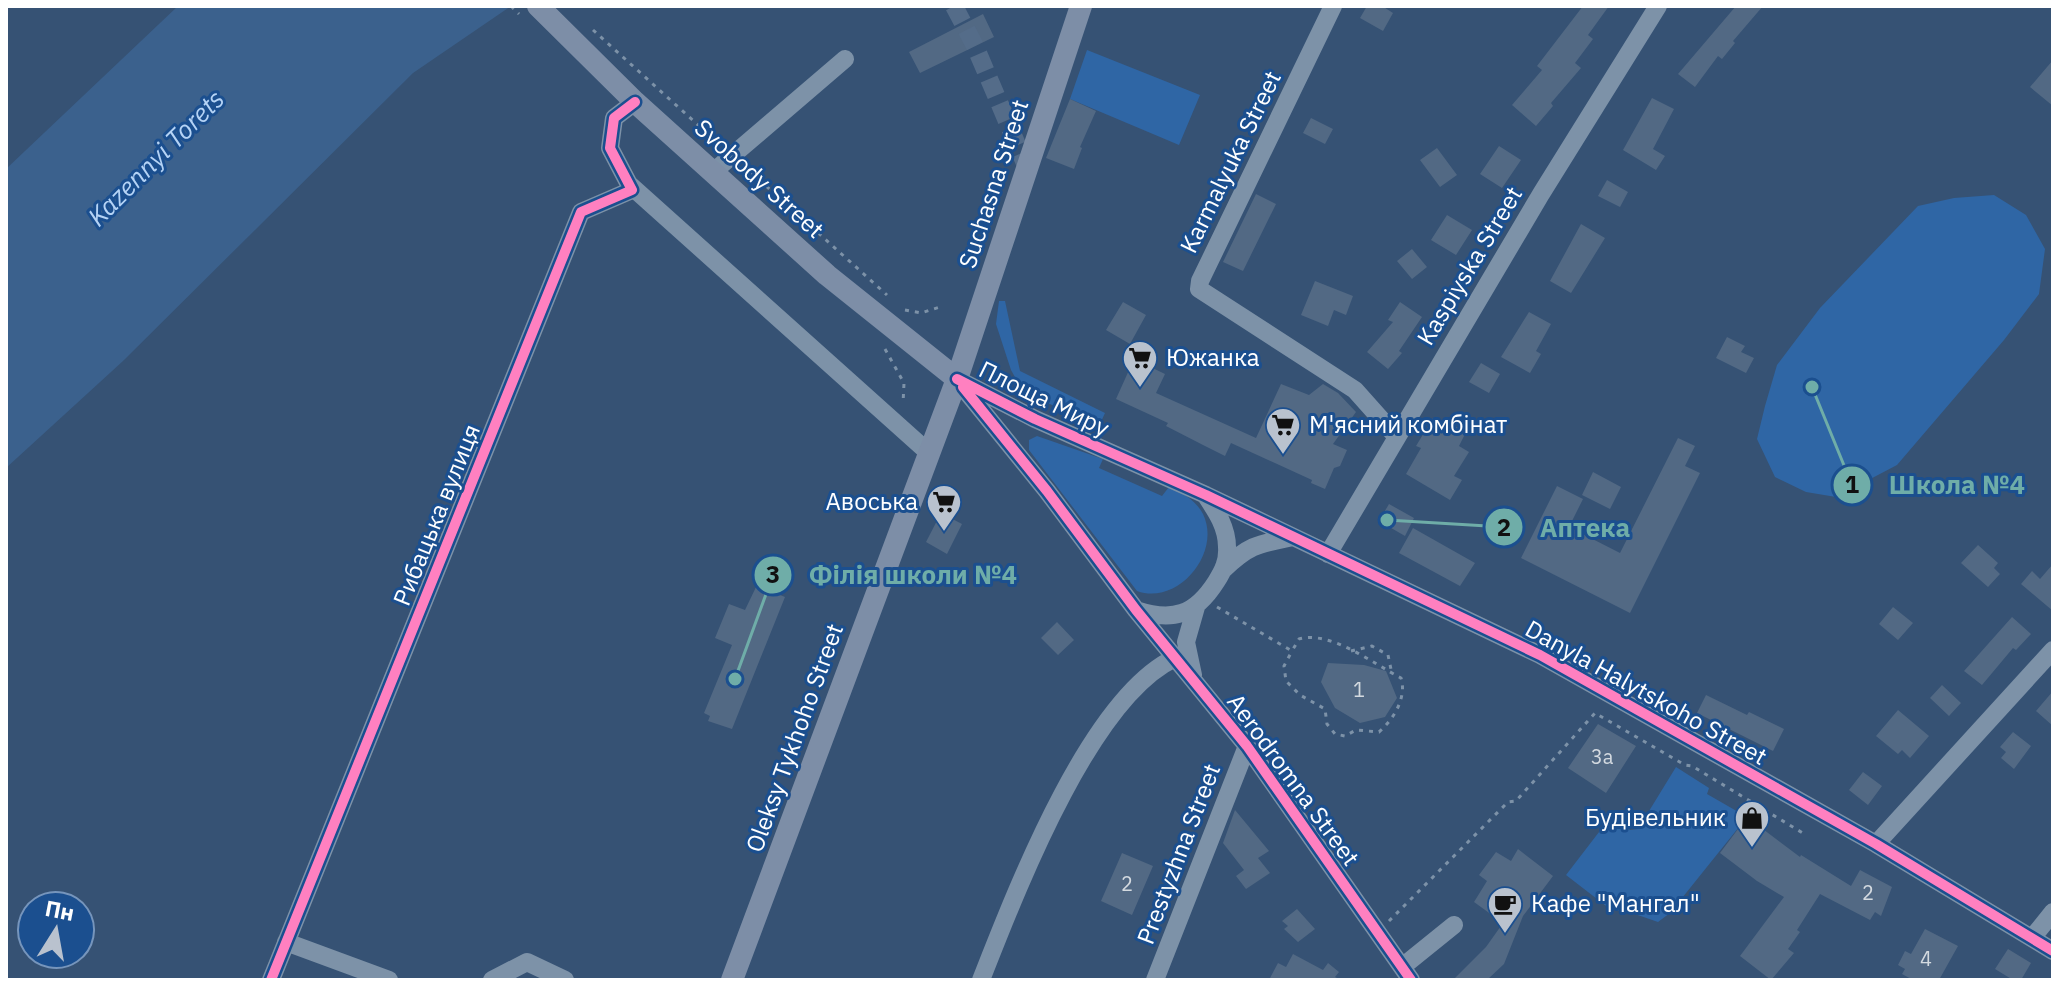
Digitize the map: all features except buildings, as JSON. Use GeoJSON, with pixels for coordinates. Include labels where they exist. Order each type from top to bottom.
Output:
{"type":"FeatureCollection","features":[{"type":"Feature","properties":{"kind":"main road","name":"Suchasna Street"},"geometry":{"type":"LineString","coordinates":[[957,379],[1081,6]]}},
{"type":"Feature","properties":{"kind":"main road","name":"Svobody Street"},"geometry":{"type":"LineString","coordinates":[[538,7],[635,102],[827,275],[957,379]]}},
{"type":"Feature","properties":{"kind":"main road","name":"Oleksy Tykhoho Street"},"geometry":{"type":"LineString","coordinates":[[732,980],[957,379]]}},
{"type":"Feature","properties":{"kind":"street","name":"Karmalyuka Street"},"geometry":{"type":"LineString","coordinates":[[1333,6],[1200,281],[1199,289],[1355,390],[1396,436]]}},
{"type":"Feature","properties":{"kind":"street","name":"Kaspiyska Street"},"geometry":{"type":"LineString","coordinates":[[1328,554],[1541,194],[1658,6]]}},
{"type":"Feature","properties":{"kind":"street"},"geometry":{"type":"LineString","coordinates":[[713,172],[845,59]]}},
{"type":"Feature","properties":{"kind":"street"},"geometry":{"type":"LineString","coordinates":[[635,102],[614,118],[610,148],[630,185],[929,453]]}},
{"type":"Feature","properties":{"kind":"street","name":"Рибацька вулиця"},"geometry":{"type":"LineString","coordinates":[[271,980],[581,212],[632,190],[630,185]]}},
{"type":"Feature","properties":{"kind":"street","name":"Площа Миру"},"geometry":{"type":"LineString","coordinates":[[957,379],[1035,419],[1206,495]]}},
{"type":"Feature","properties":{"kind":"street","name":"Площа Миру"},"geometry":{"type":"LineString","coordinates":[[957,379],[1136,610]]}},
{"type":"Feature","properties":{"kind":"street"},"geometry":{"type":"LineString","coordinates":[[1206,495],[1223,523],[1228,546],[1224,569]]}},
{"type":"Feature","properties":{"kind":"street","name":"Danyla Halytskoho Street"},"geometry":{"type":"LineString","coordinates":[[1206,495],[1540,655],[1876,844],[2053,951]]}},
{"type":"Feature","properties":{"kind":"street"},"geometry":{"type":"LineString","coordinates":[[1195,681],[1186,642],[1200,603],[1224,569],[1254,545],[1293,537]]}},
{"type":"Feature","properties":{"kind":"street"},"geometry":{"type":"LineString","coordinates":[[1136,610],[1155,616],[1175,615],[1200,603]]}},
{"type":"Feature","properties":{"kind":"street","name":"Aerodromna Street"},"geometry":{"type":"LineString","coordinates":[[1136,610],[1247,746],[1407,974]]}},
{"type":"Feature","properties":{"kind":"street"},"geometry":{"type":"LineString","coordinates":[[1876,844],[2053,650]]}},
{"type":"Feature","properties":{"kind":"street"},"geometry":{"type":"LineString","coordinates":[[981,980],[1054,808],[1111,715],[1155,668],[1175,658]]}},
{"type":"Feature","properties":{"kind":"street","name":"Prestyzhna Street"},"geometry":{"type":"LineString","coordinates":[[1155,980],[1247,746]]}},
{"type":"Feature","properties":{"kind":"street"},"geometry":{"type":"LineString","coordinates":[[2032,938],[2053,912]]}},
{"type":"Feature","properties":{"kind":"street"},"geometry":{"type":"LineString","coordinates":[[1407,974],[1454,925]]}},
{"type":"Feature","properties":{"kind":"street"},"geometry":{"type":"LineString","coordinates":[[286,942],[389,980]]}},
{"type":"Feature","properties":{"kind":"street"},"geometry":{"type":"LineString","coordinates":[[492,980],[527,962],[565,980]]}},
{"type":"Feature","properties":{"kind":"path"},"geometry":{"type":"LineString","coordinates":[[588,25],[721,146]]}},
{"type":"Feature","properties":{"kind":"path"},"geometry":{"type":"LineString","coordinates":[[744,167],[906,311],[921,313],[940,307]]}},
{"type":"Feature","properties":{"kind":"path"},"geometry":{"type":"LineString","coordinates":[[1200,603],[1292,651]]}},
{"type":"Feature","properties":{"kind":"path"},"geometry":{"type":"LineString","coordinates":[[1312,635],[1328,639],[1401,678],[1403,697],[1379,732],[1356,730],[1345,736],[1335,734],[1327,724],[1325,709],[1300,695],[1286,681],[1284,666],[1292,651],[1299,639],[1312,635]]}},
{"type":"Feature","properties":{"kind":"path"},"geometry":{"type":"LineString","coordinates":[[1351,651],[1372,646],[1380,650],[1388,655],[1392,674]]}},
{"type":"Feature","properties":{"kind":"path"},"geometry":{"type":"LineString","coordinates":[[1377,932],[1508,802],[1516,801],[1595,713],[1685,765],[1692,766],[1806,835]]}},
{"type":"Feature","properties":{"kind":"shaded area"},"geometry":{"type":"Polygon","coordinates":[[[1087,50],[1200,95],[1179,145],[1070,99],[1087,50]]]}},
{"type":"Feature","properties":{"kind":"shaded area"},"geometry":{"type":"Polygon","coordinates":[[[1994,195],[2026,215],[2045,249],[2039,294],[2004,340],[1897,465],[1836,497],[1806,492],[1775,477],[1757,439],[1765,406],[1777,365],[1820,308],[1918,206],[1954,198],[1994,195]]]}},
{"type":"Feature","properties":{"kind":"shaded area"},"geometry":{"type":"Polygon","coordinates":[[[999,301],[1005,301],[1020,371],[1105,413],[1099,426],[1021,388],[1011,370],[996,324],[999,301]]]}},
{"type":"Feature","properties":{"kind":"shaded area"},"geometry":{"type":"Polygon","coordinates":[[[1037,436],[1103,459],[1099,468],[1162,496],[1169,487],[1192,501],[1203,514],[1207,529],[1206,545],[1192,573],[1181,584],[1167,591],[1152,594],[1137,591],[1029,450],[1029,440],[1037,436]]]}},
{"type":"Feature","properties":{"kind":"shaded area"},"geometry":{"type":"Polygon","coordinates":[[[1676,767],[1709,788],[1707,794],[1747,817],[1670,913],[1658,922],[1610,909],[1566,875],[1609,819],[1630,830],[1638,829],[1676,767]]]}},
{"type":"Feature","properties":{"kind":"water","name":"Kazennyi Torets"},"geometry":{"type":"Polygon","coordinates":[[[178,6],[511,6],[413,73],[123,361],[6,468],[6,169],[178,6]]]}},
{"type":"Feature","properties":{"kind":"tunnel"},"geometry":{"type":"LineString","coordinates":[[954,6],[975,46],[1027,168]]}},
{"type":"Feature","properties":{"kind":"cycle path"},"geometry":{"type":"LineString","coordinates":[[271,980],[581,212],[632,190],[610,148],[614,118],[635,102]]}},
{"type":"Feature","properties":{"kind":"cycle path"},"geometry":{"type":"LineString","coordinates":[[957,379],[1035,419],[1206,495],[1540,655],[1876,844],[2053,951]]}},
{"type":"Feature","properties":{"kind":"cycle path"},"geometry":{"type":"LineString","coordinates":[[963,387],[1047,491],[1136,610],[1247,746],[1411,980]]}},
{"type":"Feature","properties":{"kind":"place","name":"Школа №4"},"geometry":{"type":"Point","coordinates":[1812,387]}},
{"type":"Feature","properties":{"kind":"place","name":"Южанка"},"geometry":{"type":"Point","coordinates":[1140,389]}},
{"type":"Feature","properties":{"kind":"place","name":"М'ясний комбінат"},"geometry":{"type":"Point","coordinates":[1283,456]}},
{"type":"Feature","properties":{"kind":"place","name":"Аптека"},"geometry":{"type":"Point","coordinates":[1387,520]}},
{"type":"Feature","properties":{"kind":"place","name":"Авоська"},"geometry":{"type":"Point","coordinates":[944,533]}},
{"type":"Feature","properties":{"kind":"place","name":"Філія школи №4"},"geometry":{"type":"Point","coordinates":[735,679]}},
{"type":"Feature","properties":{"kind":"place","name":"Будівельник"},"geometry":{"type":"Point","coordinates":[1752,849]}},
{"type":"Feature","properties":{"kind":"place","name":"Кафе \"Мангал\""},"geometry":{"type":"Point","coordinates":[1505,935]}}]}
